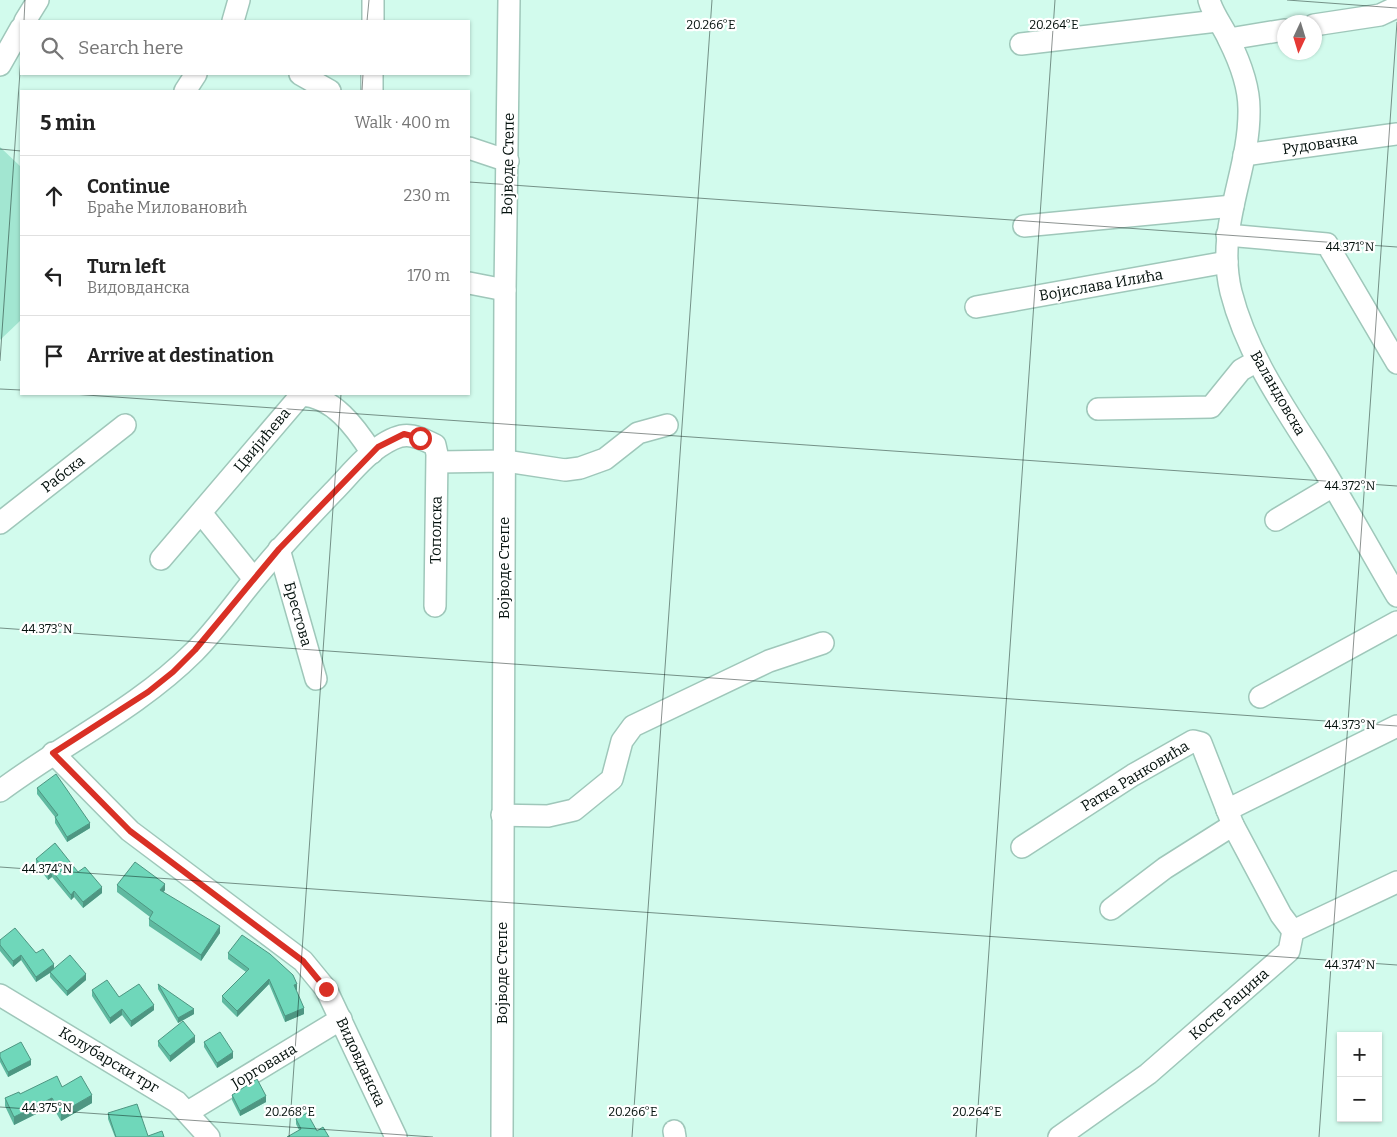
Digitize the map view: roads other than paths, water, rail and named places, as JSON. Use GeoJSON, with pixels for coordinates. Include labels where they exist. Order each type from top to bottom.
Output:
{"type":"FeatureCollection","features":[{"type":"Feature","properties":{"kind":"street"},"geometry":{"type":"LineString","coordinates":[[26,20],[38,0]]}},
{"type":"Feature","properties":{"kind":"street"},"geometry":{"type":"LineString","coordinates":[[233,20],[239,0]]}},
{"type":"Feature","properties":{"kind":"street"},"geometry":{"type":"LineString","coordinates":[[373,0],[373,20]]}},
{"type":"Feature","properties":{"kind":"street","name":"Војводе Степе"},"geometry":{"type":"LineString","coordinates":[[502,1137],[505,290],[509,0]]}},
{"type":"Feature","properties":{"kind":"street","name":"Валандовска"},"geometry":{"type":"LineString","coordinates":[[1209,0],[1217,21],[1229,39],[1246,86],[1249,109],[1244,155],[1227,235],[1227,262],[1231,291],[1257,361],[1397,596]]}},
{"type":"Feature","properties":{"kind":"street"},"geometry":{"type":"LineString","coordinates":[[1322,24],[1380,15],[1397,7]]}},
{"type":"Feature","properties":{"kind":"street"},"geometry":{"type":"LineString","coordinates":[[1021,44],[1217,21]]}},
{"type":"Feature","properties":{"kind":"street"},"geometry":{"type":"LineString","coordinates":[[0,65],[20,30]]}},
{"type":"Feature","properties":{"kind":"street"},"geometry":{"type":"LineString","coordinates":[[1229,39],[1277,31]]}},
{"type":"Feature","properties":{"kind":"street"},"geometry":{"type":"LineString","coordinates":[[186,90],[195,75]]}},
{"type":"Feature","properties":{"kind":"street"},"geometry":{"type":"LineString","coordinates":[[372,75],[372,90]]}},
{"type":"Feature","properties":{"kind":"street"},"geometry":{"type":"LineString","coordinates":[[306,82],[327,90]]}},
{"type":"Feature","properties":{"kind":"street","name":"Рудовачка"},"geometry":{"type":"LineString","coordinates":[[1244,155],[1397,134]]}},
{"type":"Feature","properties":{"kind":"street"},"geometry":{"type":"LineString","coordinates":[[470,148],[508,161]]}},
{"type":"Feature","properties":{"kind":"street"},"geometry":{"type":"LineString","coordinates":[[1024,226],[1233,206]]}},
{"type":"Feature","properties":{"kind":"street"},"geometry":{"type":"LineString","coordinates":[[1227,235],[1327,244],[1397,363]]}},
{"type":"Feature","properties":{"kind":"street","name":"Војислава Илића"},"geometry":{"type":"LineString","coordinates":[[976,307],[1227,262]]}},
{"type":"Feature","properties":{"kind":"street"},"geometry":{"type":"LineString","coordinates":[[470,283],[505,290]]}},
{"type":"Feature","properties":{"kind":"street"},"geometry":{"type":"LineString","coordinates":[[1098,409],[1211,407],[1240,370],[1257,361]]}},
{"type":"Feature","properties":{"kind":"street","name":"Цвијићева"},"geometry":{"type":"LineString","coordinates":[[161,559],[300,395],[310,396],[325,402],[353,424],[372,453]]}},
{"type":"Feature","properties":{"kind":"street","name":"Рабска"},"geometry":{"type":"LineString","coordinates":[[0,523],[125,425]]}},
{"type":"Feature","properties":{"kind":"street"},"geometry":{"type":"LineString","coordinates":[[0,791],[53,753],[148,692],[173,672],[195,650],[279,549],[378,447],[404,434],[414,435],[435,445],[438,458],[505,461],[565,470],[580,468],[605,459],[638,433],[667,425]]}},
{"type":"Feature","properties":{"kind":"street","name":"Тополска"},"geometry":{"type":"LineString","coordinates":[[435,606],[438,458]]}},
{"type":"Feature","properties":{"kind":"street"},"geometry":{"type":"LineString","coordinates":[[1276,520],[1333,486]]}},
{"type":"Feature","properties":{"kind":"street"},"geometry":{"type":"LineString","coordinates":[[201,513],[254,580]]}},
{"type":"Feature","properties":{"kind":"street","name":"Брестова"},"geometry":{"type":"LineString","coordinates":[[279,549],[316,679]]}},
{"type":"Feature","properties":{"kind":"street"},"geometry":{"type":"LineString","coordinates":[[1260,697],[1397,622]]}},
{"type":"Feature","properties":{"kind":"street"},"geometry":{"type":"LineString","coordinates":[[502,815],[548,816],[574,810],[612,779],[622,741],[633,726],[769,661],[823,643]]}},
{"type":"Feature","properties":{"kind":"street"},"geometry":{"type":"LineString","coordinates":[[1112,909],[1230,817],[1397,726]]}},
{"type":"Feature","properties":{"kind":"street","name":"Ратка Ранковића"},"geometry":{"type":"LineString","coordinates":[[1022,847],[1133,775],[1193,741],[1201,743],[1230,817]]}},
{"type":"Feature","properties":{"kind":"street","name":"Видовданска"},"geometry":{"type":"LineString","coordinates":[[53,753],[130,831],[303,961],[326,989],[396,1137]]}},
{"type":"Feature","properties":{"kind":"street"},"geometry":{"type":"LineString","coordinates":[[1230,817],[1281,915],[1293,931],[1397,882]]}},
{"type":"Feature","properties":{"kind":"street","name":"Косте Рацина"},"geometry":{"type":"LineString","coordinates":[[1059,1137],[1148,1074],[1290,951],[1293,931]]}},
{"type":"Feature","properties":{"kind":"street","name":"Колубарски трг"},"geometry":{"type":"LineString","coordinates":[[0,995],[177,1102],[209,1137]]}},
{"type":"Feature","properties":{"kind":"street","name":"Јоргована"},"geometry":{"type":"LineString","coordinates":[[188,1112],[341,1019]]}}]}
